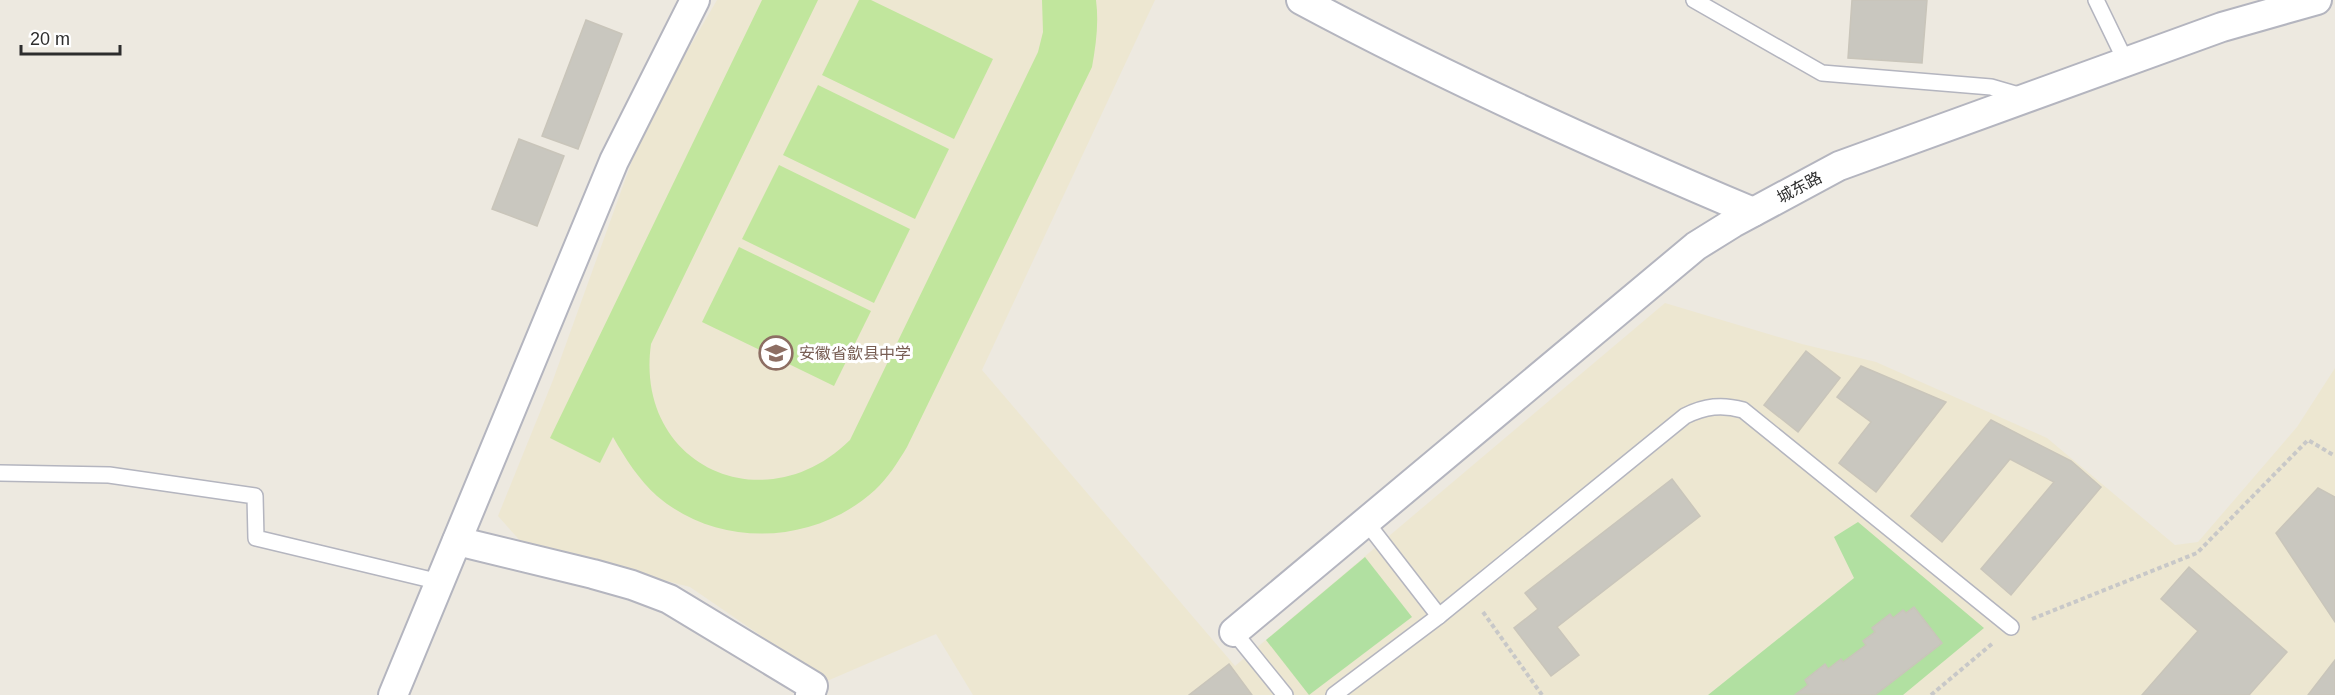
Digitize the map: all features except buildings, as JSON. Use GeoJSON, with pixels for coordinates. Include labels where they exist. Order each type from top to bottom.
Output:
{"type":"FeatureCollection","features":[{"type":"Feature","properties":{"kind":"street"},"geometry":{"type":"LineString","coordinates":[[393,695],[614,161],[695,0]]}},
{"type":"Feature","properties":{"kind":"street"},"geometry":{"type":"LineString","coordinates":[[1301,0],[1383,44],[1497,100],[1753,212]]}},
{"type":"Feature","properties":{"kind":"street","name":"城东路"},"geometry":{"type":"LineString","coordinates":[[1234,632],[1696,246],[1753,212],[1839,166],[2222,27],[2317,0]]}},
{"type":"Feature","properties":{"kind":"street"},"geometry":{"type":"LineString","coordinates":[[457,541],[593,574],[669,599],[813,686],[810,695]]}},
{"type":"Feature","properties":{"kind":"lane"},"geometry":{"type":"LineString","coordinates":[[1694,0],[1822,73],[1991,87],[2027,98]]}},
{"type":"Feature","properties":{"kind":"lane"},"geometry":{"type":"LineString","coordinates":[[2096,0],[2126,62]]}},
{"type":"Feature","properties":{"kind":"lane"},"geometry":{"type":"LineString","coordinates":[[1334,695],[1439,616],[1685,416],[1708,407],[1720,406],[1743,410],[2012,627]]}},
{"type":"Feature","properties":{"kind":"lane"},"geometry":{"type":"LineString","coordinates":[[0,473],[109,475],[255,496],[256,538],[440,582]]}},
{"type":"Feature","properties":{"kind":"lane"},"geometry":{"type":"LineString","coordinates":[[1367,523],[1439,616]]}},
{"type":"Feature","properties":{"kind":"lane"},"geometry":{"type":"LineString","coordinates":[[1234,632],[1286,695]]}},
{"type":"Feature","properties":{"kind":"path"},"geometry":{"type":"LineString","coordinates":[[1931,695],[2012,627],[2197,553],[2308,440],[2335,456]]}},
{"type":"Feature","properties":{"kind":"path"},"geometry":{"type":"LineString","coordinates":[[1469,592],[1542,695]]}},
{"type":"Feature","properties":{"kind":"shaded area","name":"安徽省歙县中学"},"geometry":{"type":"Polygon","coordinates":[[[717,0],[1155,0],[982,370],[1235,666],[1665,303],[1802,344],[1876,362],[2047,438],[2175,545],[2198,542],[2297,427],[2335,368],[2335,695],[973,695],[936,634],[827,681],[690,587],[523,544],[498,516],[553,380],[646,122],[717,0]]]}},
{"type":"Feature","properties":{"kind":"green space"},"geometry":{"type":"Polygon","coordinates":[[[762,0],[818,0],[651,344],[651,386],[663,422],[684,450],[712,469],[745,479],[780,478],[816,465],[850,440],[1038,52],[1043,32],[1042,0],[1096,0],[1097,17],[1092,67],[900,458],[880,485],[851,508],[824,522],[796,530],[767,534],[737,532],[709,525],[682,513],[657,496],[644,483],[627,461],[613,437],[600,463],[550,438],[762,0]]]}},
{"type":"Feature","properties":{"kind":"green space"},"geometry":{"type":"Polygon","coordinates":[[[859,0],[871,0],[993,59],[954,139],[822,75],[859,0]]]}},
{"type":"Feature","properties":{"kind":"green space"},"geometry":{"type":"Polygon","coordinates":[[[818,85],[949,149],[915,219],[783,155],[818,85]]]}},
{"type":"Feature","properties":{"kind":"green space"},"geometry":{"type":"Polygon","coordinates":[[[779,165],[910,229],[874,303],[742,239],[779,165]]]}},
{"type":"Feature","properties":{"kind":"green space"},"geometry":{"type":"Polygon","coordinates":[[[739,247],[871,311],[834,386],[702,322],[739,247]]]}},
{"type":"Feature","properties":{"kind":"green space"},"geometry":{"type":"Polygon","coordinates":[[[1858,522],[1984,628],[1903,695],[1708,695],[1854,578],[1834,537],[1858,522]]]}},
{"type":"Feature","properties":{"kind":"green space"},"geometry":{"type":"Polygon","coordinates":[[[1365,557],[1412,617],[1309,695],[1266,640],[1365,557]]]}},
{"type":"Feature","properties":{"kind":"place","name":"安徽省歙县中学"},"geometry":{"type":"Point","coordinates":[776,353]}}]}
